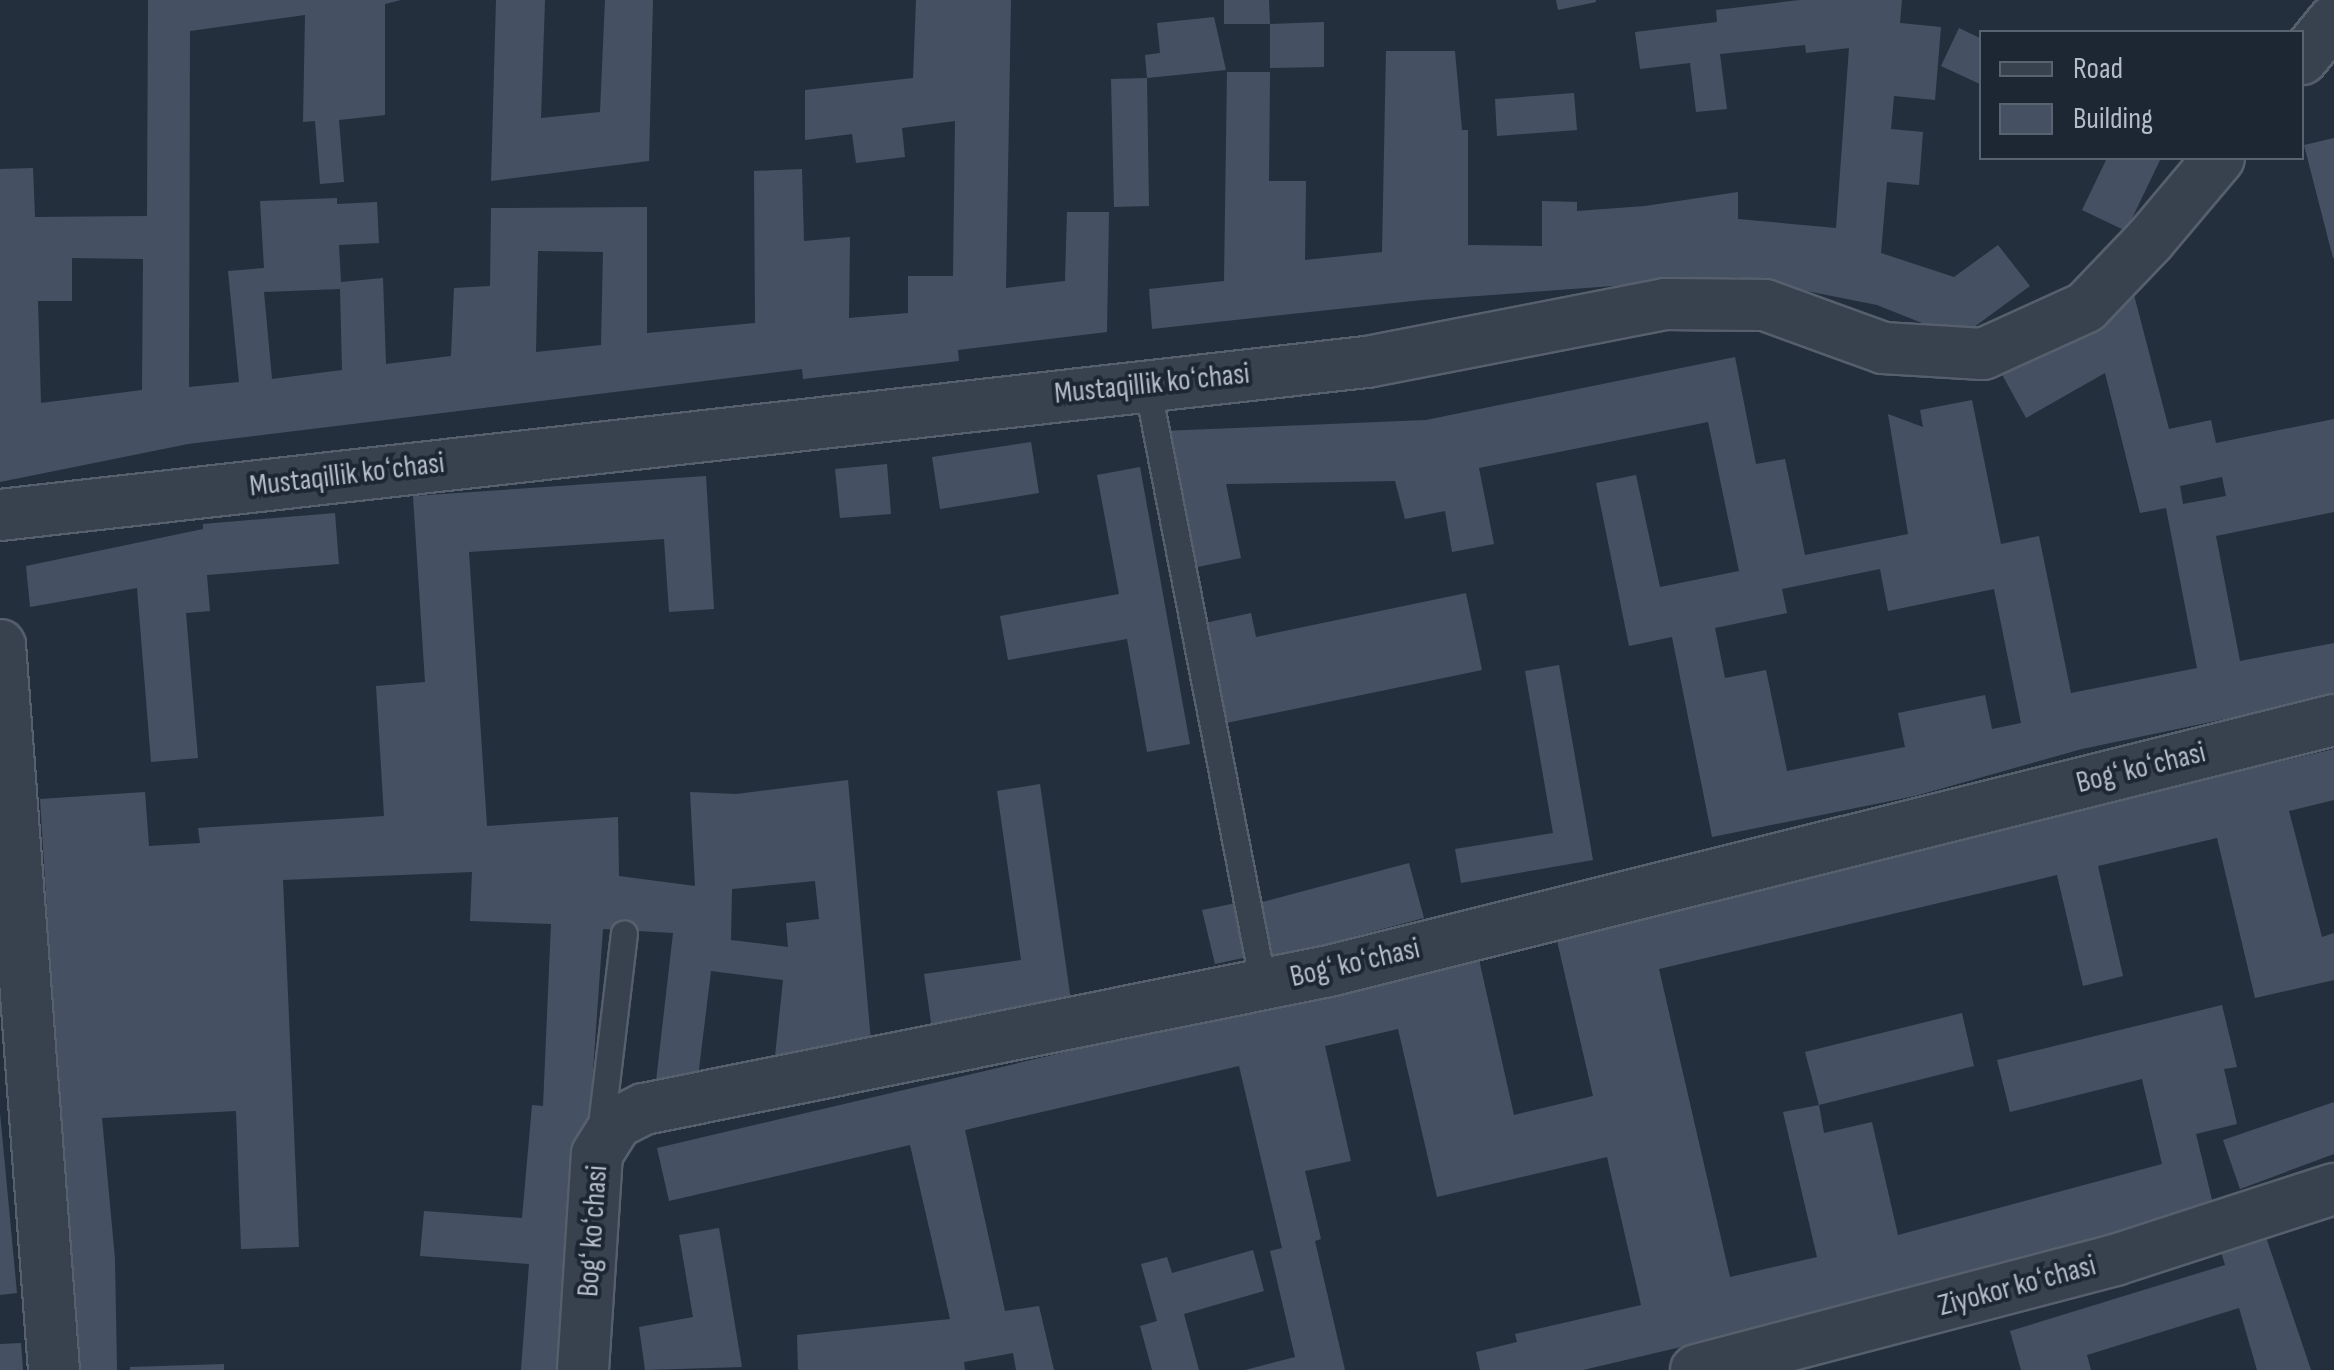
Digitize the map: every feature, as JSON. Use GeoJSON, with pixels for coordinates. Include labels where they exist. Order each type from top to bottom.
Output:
{"type":"FeatureCollection","features":[{"type":"Feature","properties":{"kind":"street"},"geometry":{"type":"LineString","coordinates":[[2304,57],[2334,20]]}},
{"type":"Feature","properties":{"kind":"street","name":"Mustaqillik koʻchasi"},"geometry":{"type":"LineString","coordinates":[[0,515],[1368,362],[1665,304],[1765,305],[1883,348],[1982,354],[2086,307],[2150,240],[2217,160]]}},
{"type":"Feature","properties":{"kind":"street"},"geometry":{"type":"LineString","coordinates":[[0,645],[54,1370]]}},
{"type":"Feature","properties":{"kind":"street","name":"Bogʻ koʻchasi"},"geometry":{"type":"LineString","coordinates":[[583,1370],[598,1154],[616,1122],[644,1109],[1263,984],[2334,720]]}},
{"type":"Feature","properties":{"kind":"street","name":"Ziyokor koʻchasi"},"geometry":{"type":"LineString","coordinates":[[1696,1370],[2115,1260],[2334,1189]]}},
{"type":"Feature","properties":{"kind":"lane"},"geometry":{"type":"LineString","coordinates":[[1147,385],[1263,984]]}},
{"type":"Feature","properties":{"kind":"lane"},"geometry":{"type":"LineString","coordinates":[[598,1154],[624,934]]}},
{"type":"Feature","properties":{"kind":"building"},"geometry":{"type":"Polygon","coordinates":[[[148,0],[401,0],[385,4],[385,115],[339,120],[344,182],[320,184],[315,121],[303,122],[305,15],[190,31],[189,387],[239,382],[228,271],[264,268],[260,201],[337,198],[337,204],[377,202],[379,243],[339,245],[341,282],[383,278],[386,364],[451,356],[454,288],[490,286],[491,208],[647,207],[647,333],[755,323],[754,171],[802,169],[804,241],[850,237],[849,318],[908,313],[908,276],[953,276],[955,121],[902,128],[905,157],[856,163],[852,134],[805,140],[805,90],[913,78],[916,0],[1011,0],[1006,288],[1065,281],[1067,212],[1109,212],[1107,332],[958,350],[959,361],[803,379],[802,369],[188,444],[0,482],[0,169],[33,168],[35,217],[147,216],[148,0]],[[538,251],[536,352],[601,345],[603,252],[538,251]],[[72,258],[72,301],[38,301],[41,403],[142,390],[143,259],[72,258]],[[340,289],[264,292],[272,379],[342,370],[340,289]]]}},
{"type":"Feature","properties":{"kind":"building"},"geometry":{"type":"Polygon","coordinates":[[[496,0],[545,0],[541,118],[600,112],[605,0],[653,0],[649,161],[491,181],[496,0]]]}},
{"type":"Feature","properties":{"kind":"building"},"geometry":{"type":"Polygon","coordinates":[[[1224,0],[1269,0],[1270,24],[1224,24],[1224,0]]]}},
{"type":"Feature","properties":{"kind":"building"},"geometry":{"type":"Polygon","coordinates":[[[1556,0],[1596,0],[1596,2],[1558,10],[1556,0]]]}},
{"type":"Feature","properties":{"kind":"building"},"geometry":{"type":"Polygon","coordinates":[[[1800,0],[1902,0],[1900,23],[1941,27],[1935,100],[1894,96],[1891,129],[1923,132],[1919,185],[1887,182],[1881,253],[1954,277],[1998,245],[2030,286],[1970,330],[1947,333],[1877,305],[1736,277],[1422,300],[1152,329],[1149,289],[1224,281],[1227,72],[1270,72],[1269,181],[1306,181],[1305,260],[1382,252],[1386,51],[1455,51],[1462,130],[1468,130],[1468,245],[1542,246],[1542,201],[1577,202],[1577,211],[1645,206],[1738,192],[1738,219],[1836,228],[1849,48],[1806,53],[1805,45],[1720,54],[1727,109],[1696,112],[1690,63],[1640,69],[1635,32],[1717,22],[1716,10],[1800,0]]]}},
{"type":"Feature","properties":{"kind":"building"},"geometry":{"type":"Polygon","coordinates":[[[1214,17],[1226,70],[1147,78],[1145,55],[1160,53],[1157,23],[1214,17]]]}},
{"type":"Feature","properties":{"kind":"building"},"geometry":{"type":"Polygon","coordinates":[[[1324,22],[1324,67],[1270,68],[1270,24],[1324,22]]]}},
{"type":"Feature","properties":{"kind":"building"},"geometry":{"type":"Polygon","coordinates":[[[1959,28],[1979,38],[1979,84],[1941,66],[1959,28]]]}},
{"type":"Feature","properties":{"kind":"building"},"geometry":{"type":"Polygon","coordinates":[[[1147,78],[1149,206],[1114,207],[1111,79],[1147,78]]]}},
{"type":"Feature","properties":{"kind":"building"},"geometry":{"type":"Polygon","coordinates":[[[1574,93],[1577,130],[1497,136],[1495,99],[1574,93]]]}},
{"type":"Feature","properties":{"kind":"building"},"geometry":{"type":"Polygon","coordinates":[[[2334,138],[2334,258],[2333,258],[2304,145],[2334,138]]]}},
{"type":"Feature","properties":{"kind":"building"},"geometry":{"type":"Polygon","coordinates":[[[2106,160],[2160,160],[2126,231],[2082,210],[2106,160]]]}},
{"type":"Feature","properties":{"kind":"building"},"geometry":{"type":"Polygon","coordinates":[[[2133,291],[2169,429],[2211,420],[2216,443],[2334,419],[2334,512],[2216,536],[2240,661],[2334,643],[2334,696],[2082,749],[1915,796],[1712,837],[1672,637],[1629,646],[1596,483],[1636,475],[1660,587],[1739,571],[1708,422],[1479,468],[1494,544],[1452,552],[1445,511],[1405,519],[1395,481],[1226,484],[1241,558],[1188,569],[1162,431],[1426,420],[1735,357],[1756,464],[1785,459],[1805,555],[1908,534],[1888,414],[1923,427],[1920,410],[1972,400],[2001,544],[2039,536],[2071,693],[2197,668],[2166,508],[2140,513],[2105,373],[2026,418],[1999,369],[2133,291]],[[2222,477],[2180,486],[2183,504],[2226,496],[2222,477]],[[1880,569],[1782,589],[1787,613],[1715,628],[1725,678],[1766,670],[1787,771],[1905,747],[1898,713],[1985,695],[1992,729],[2021,723],[1994,589],[1888,611],[1880,569]]]}},
{"type":"Feature","properties":{"kind":"building"},"geometry":{"type":"Polygon","coordinates":[[[1031,442],[1039,493],[940,509],[932,457],[1031,442]]]}},
{"type":"Feature","properties":{"kind":"building"},"geometry":{"type":"Polygon","coordinates":[[[887,464],[891,514],[840,518],[835,469],[887,464]]]}},
{"type":"Feature","properties":{"kind":"building"},"geometry":{"type":"Polygon","coordinates":[[[1140,467],[1190,744],[1147,752],[1127,639],[1008,660],[1000,616],[1119,594],[1097,475],[1140,467]]]}},
{"type":"Feature","properties":{"kind":"building"},"geometry":{"type":"Polygon","coordinates":[[[706,476],[714,609],[669,612],[664,539],[469,552],[487,826],[618,817],[619,876],[695,886],[690,792],[736,794],[848,780],[871,1042],[774,1066],[783,980],[711,971],[696,1094],[655,1090],[673,933],[603,929],[572,1370],[521,1370],[529,1264],[420,1256],[424,1211],[522,1218],[532,1105],[543,1106],[551,924],[470,921],[472,872],[283,880],[299,1247],[241,1249],[236,1111],[102,1118],[115,1259],[117,1370],[75,1370],[40,799],[145,792],[149,846],[200,843],[198,828],[384,816],[376,686],[425,682],[413,496],[706,476]],[[815,881],[732,889],[731,940],[788,947],[786,923],[819,919],[815,881]]]}},
{"type":"Feature","properties":{"kind":"building"},"geometry":{"type":"Polygon","coordinates":[[[335,513],[339,564],[207,575],[210,611],[186,613],[198,758],[151,762],[137,588],[30,607],[26,566],[203,529],[203,524],[335,513]]]}},
{"type":"Feature","properties":{"kind":"building"},"geometry":{"type":"Polygon","coordinates":[[[1466,593],[1482,670],[1226,723],[1205,623],[1251,613],[1256,637],[1466,593]]]}},
{"type":"Feature","properties":{"kind":"building"},"geometry":{"type":"Polygon","coordinates":[[[1559,665],[1593,860],[1461,883],[1455,849],[1553,833],[1525,671],[1559,665]]]}},
{"type":"Feature","properties":{"kind":"building"},"geometry":{"type":"Polygon","coordinates":[[[2334,749],[2334,800],[2289,811],[2322,937],[2334,933],[2334,980],[2255,998],[2217,838],[2098,866],[2123,976],[2083,986],[2057,875],[1659,969],[1730,1277],[1817,1257],[1783,1112],[1819,1105],[1824,1133],[1872,1122],[1898,1235],[2162,1164],[2142,1079],[2010,1112],[1997,1060],[2222,1005],[2237,1067],[2224,1069],[2237,1124],[2196,1134],[2215,1212],[1864,1304],[1583,1370],[1480,1370],[1476,1352],[1517,1342],[1515,1334],[1641,1305],[1607,1157],[1437,1197],[1398,1029],[1325,1046],[1351,1161],[1305,1171],[1321,1239],[1315,1241],[1345,1370],[1245,1370],[1295,1357],[1270,1251],[1282,1248],[1239,1066],[965,1130],[1005,1311],[1039,1306],[1054,1370],[1016,1370],[1013,1353],[964,1362],[965,1370],[798,1370],[797,1335],[950,1319],[910,1145],[669,1201],[657,1148],[1478,955],[1514,1115],[1593,1096],[1555,932],[2334,749]]]}},
{"type":"Feature","properties":{"kind":"building"},"geometry":{"type":"Polygon","coordinates":[[[1040,784],[1073,1015],[933,1036],[924,974],[1021,960],[997,791],[1040,784]]]}},
{"type":"Feature","properties":{"kind":"building"},"geometry":{"type":"Polygon","coordinates":[[[1409,863],[1424,918],[1266,960],[1251,905],[1409,863]]]}},
{"type":"Feature","properties":{"kind":"building"},"geometry":{"type":"Polygon","coordinates":[[[1241,902],[1252,956],[1215,964],[1202,910],[1241,902]]]}},
{"type":"Feature","properties":{"kind":"building"},"geometry":{"type":"Polygon","coordinates":[[[1962,1013],[1974,1066],[1819,1105],[1805,1052],[1962,1013]]]}},
{"type":"Feature","properties":{"kind":"building"},"geometry":{"type":"Polygon","coordinates":[[[2334,1102],[2334,1154],[2240,1189],[2223,1140],[2334,1102]]]}},
{"type":"Feature","properties":{"kind":"building"},"geometry":{"type":"Polygon","coordinates":[[[0,1113],[17,1293],[0,1295],[0,1113]]]}},
{"type":"Feature","properties":{"kind":"building"},"geometry":{"type":"Polygon","coordinates":[[[719,1228],[742,1367],[645,1370],[639,1327],[693,1317],[679,1235],[719,1228]]]}},
{"type":"Feature","properties":{"kind":"building"},"geometry":{"type":"Polygon","coordinates":[[[2266,1237],[2311,1370],[2257,1370],[2239,1308],[2087,1355],[2091,1370],[2021,1370],[2010,1331],[2225,1265],[2221,1252],[2266,1237]]]}},
{"type":"Feature","properties":{"kind":"building"},"geometry":{"type":"Polygon","coordinates":[[[1253,1250],[1264,1291],[1184,1314],[1199,1370],[1152,1370],[1140,1326],[1157,1321],[1141,1264],[1167,1257],[1172,1273],[1253,1250]]]}},
{"type":"Feature","properties":{"kind":"building"},"geometry":{"type":"Polygon","coordinates":[[[21,1343],[23,1370],[0,1370],[0,1344],[21,1343]]]}},
{"type":"Feature","properties":{"kind":"building"},"geometry":{"type":"Polygon","coordinates":[[[224,1364],[224,1370],[130,1370],[130,1367],[224,1364]]]}}]}
